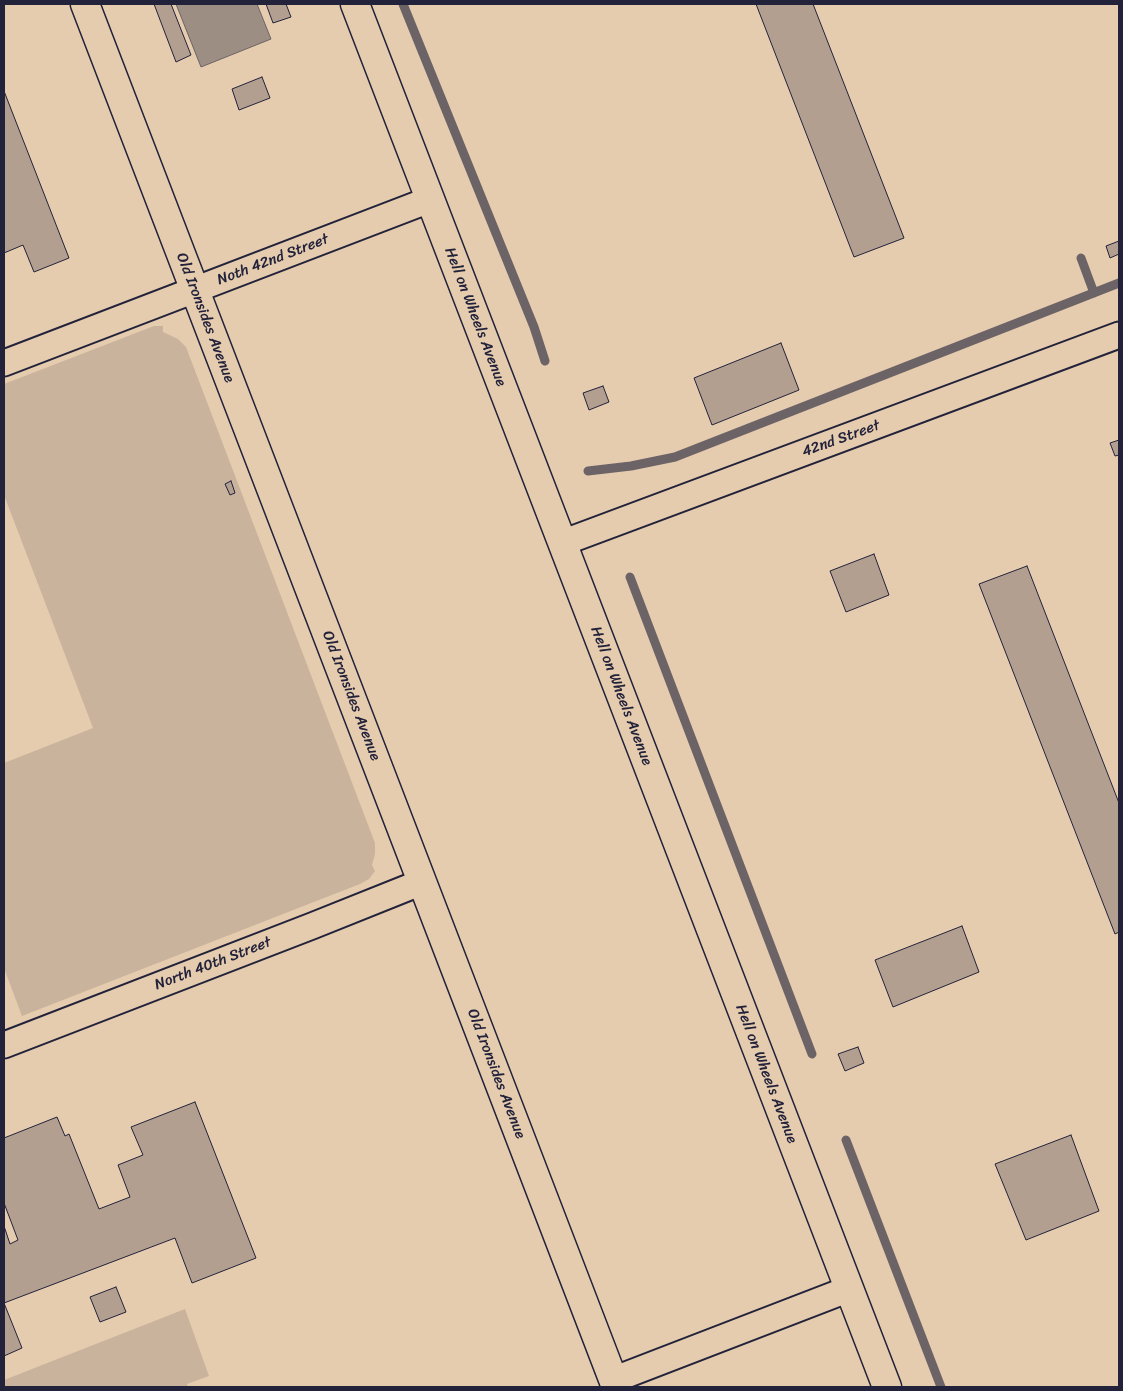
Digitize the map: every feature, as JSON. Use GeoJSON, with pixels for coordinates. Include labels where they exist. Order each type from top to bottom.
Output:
{"type":"FeatureCollection","features":[{"type":"Feature","properties":{"kind":"street","name":"Old Ironsides Avenue"},"geometry":{"type":"LineString","coordinates":[[85,4],[615,1384]]}},
{"type":"Feature","properties":{"kind":"street","name":"Hell on Wheels Avenue"},"geometry":{"type":"LineString","coordinates":[[355,4],[887,1387]]}},
{"type":"Feature","properties":{"kind":"street","name":"Noth 42nd Street"},"geometry":{"type":"LineString","coordinates":[[4,363],[429,200]]}},
{"type":"Feature","properties":{"kind":"street","name":"42nd Street"},"geometry":{"type":"LineString","coordinates":[[562,543],[1119,335]]}},
{"type":"Feature","properties":{"kind":"street","name":"North 40th Street"},"geometry":{"type":"LineString","coordinates":[[4,1045],[422,882]]}},
{"type":"Feature","properties":{"kind":"street"},"geometry":{"type":"LineString","coordinates":[[615,1384],[849,1289]]}},
{"type":"Feature","properties":{"kind":"shaded area"},"geometry":{"type":"Polygon","coordinates":[[[176,4],[257,4],[271,39],[201,67],[176,4]]]}},
{"type":"Feature","properties":{"kind":"shaded area"},"geometry":{"type":"Polygon","coordinates":[[[154,326],[163,326],[163,332],[178,339],[186,347],[375,843],[372,865],[375,871],[369,879],[360,884],[22,1016],[4,968],[4,763],[93,728],[4,495],[4,384],[154,326]]]}},
{"type":"Feature","properties":{"kind":"shaded area"},"geometry":{"type":"Polygon","coordinates":[[[185,1309],[209,1376],[187,1384],[188,1387],[4,1387],[4,1380],[185,1309]]]}},
{"type":"Feature","properties":{"kind":"building"},"geometry":{"type":"Polygon","coordinates":[[[154,4],[171,4],[191,55],[176,62],[154,4]]]}},
{"type":"Feature","properties":{"kind":"building"},"geometry":{"type":"Polygon","coordinates":[[[266,4],[286,4],[291,17],[273,23],[266,4]]]}},
{"type":"Feature","properties":{"kind":"building"},"geometry":{"type":"Polygon","coordinates":[[[756,4],[813,4],[904,238],[854,257],[756,4]]]}},
{"type":"Feature","properties":{"kind":"building"},"geometry":{"type":"Polygon","coordinates":[[[262,77],[270,98],[239,110],[232,89],[262,77]]]}},
{"type":"Feature","properties":{"kind":"building"},"geometry":{"type":"Polygon","coordinates":[[[4,91],[69,258],[34,272],[23,245],[4,253],[4,91]]]}},
{"type":"Feature","properties":{"kind":"building"},"geometry":{"type":"Polygon","coordinates":[[[1119,241],[1119,254],[1110,258],[1106,246],[1119,241]]]}},
{"type":"Feature","properties":{"kind":"building"},"geometry":{"type":"Polygon","coordinates":[[[781,343],[799,390],[712,425],[694,378],[781,343]]]}},
{"type":"Feature","properties":{"kind":"building"},"geometry":{"type":"Polygon","coordinates":[[[603,386],[609,402],[589,410],[583,393],[603,386]]]}},
{"type":"Feature","properties":{"kind":"building"},"geometry":{"type":"Polygon","coordinates":[[[1119,440],[1119,455],[1115,456],[1110,443],[1119,440]]]}},
{"type":"Feature","properties":{"kind":"building"},"geometry":{"type":"Polygon","coordinates":[[[231,481],[235,493],[230,495],[225,484],[231,481]]]}},
{"type":"Feature","properties":{"kind":"building"},"geometry":{"type":"Polygon","coordinates":[[[874,554],[889,595],[846,612],[830,571],[874,554]]]}},
{"type":"Feature","properties":{"kind":"building"},"geometry":{"type":"Polygon","coordinates":[[[1027,566],[1119,803],[1119,932],[1115,934],[979,584],[1027,566]]]}},
{"type":"Feature","properties":{"kind":"building"},"geometry":{"type":"Polygon","coordinates":[[[962,926],[979,972],[893,1007],[875,960],[962,926]]]}},
{"type":"Feature","properties":{"kind":"building"},"geometry":{"type":"Polygon","coordinates":[[[858,1047],[864,1063],[845,1071],[838,1054],[858,1047]]]}},
{"type":"Feature","properties":{"kind":"building"},"geometry":{"type":"Polygon","coordinates":[[[195,1102],[256,1258],[192,1283],[175,1238],[4,1303],[4,1226],[10,1244],[18,1240],[4,1203],[4,1138],[57,1117],[65,1136],[69,1134],[99,1209],[130,1197],[118,1165],[143,1155],[131,1127],[195,1102]]]}},
{"type":"Feature","properties":{"kind":"building"},"geometry":{"type":"Polygon","coordinates":[[[1071,1135],[1099,1211],[1026,1240],[995,1164],[1071,1135]]]}},
{"type":"Feature","properties":{"kind":"building"},"geometry":{"type":"Polygon","coordinates":[[[116,1287],[126,1312],[100,1322],[90,1297],[116,1287]]]}},
{"type":"Feature","properties":{"kind":"building"},"geometry":{"type":"Polygon","coordinates":[[[4,1303],[22,1348],[4,1356],[4,1303]]]}},
{"type":"Feature","properties":{"kind":"waterway"},"geometry":{"type":"LineString","coordinates":[[403,4],[534,327],[545,361]]}},
{"type":"Feature","properties":{"kind":"waterway"},"geometry":{"type":"LineString","coordinates":[[1081,258],[1094,293]]}},
{"type":"Feature","properties":{"kind":"waterway"},"geometry":{"type":"LineString","coordinates":[[588,471],[631,466],[675,457],[1119,283]]}},
{"type":"Feature","properties":{"kind":"waterway"},"geometry":{"type":"LineString","coordinates":[[630,577],[812,1054]]}},
{"type":"Feature","properties":{"kind":"waterway"},"geometry":{"type":"LineString","coordinates":[[846,1140],[941,1387]]}}]}
